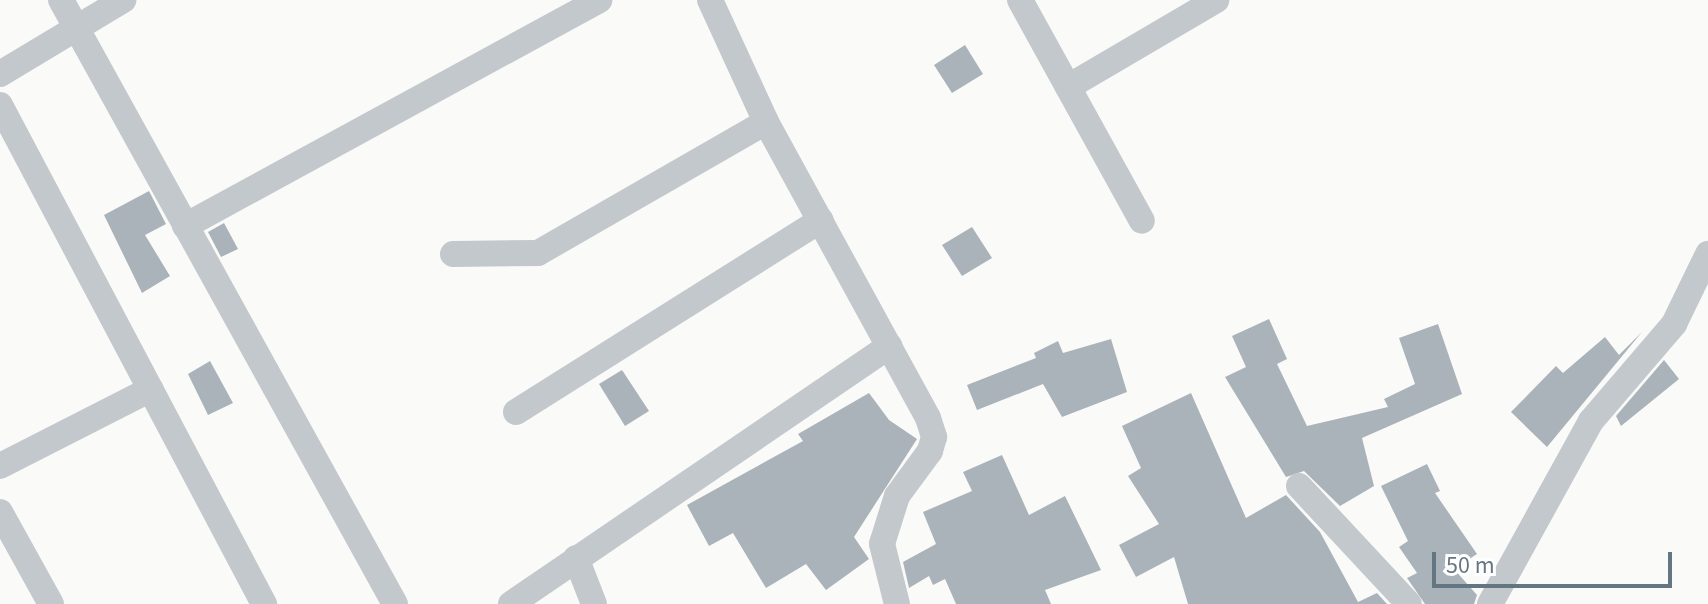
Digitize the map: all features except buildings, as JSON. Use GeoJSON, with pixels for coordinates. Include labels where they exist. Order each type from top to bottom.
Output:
{"type":"FeatureCollection","features":[{"type":"Feature","properties":{"kind":"street"},"geometry":{"type":"LineString","coordinates":[[61,0],[395,604]]}},
{"type":"Feature","properties":{"kind":"street"},"geometry":{"type":"LineString","coordinates":[[0,74],[123,0]]}},
{"type":"Feature","properties":{"kind":"street"},"geometry":{"type":"LineString","coordinates":[[185,226],[599,0]]}},
{"type":"Feature","properties":{"kind":"street"},"geometry":{"type":"LineString","coordinates":[[710,0],[766,122],[928,418],[934,437],[930,451],[897,496],[882,544],[897,604]]}},
{"type":"Feature","properties":{"kind":"street"},"geometry":{"type":"LineString","coordinates":[[1020,0],[1142,221]]}},
{"type":"Feature","properties":{"kind":"street"},"geometry":{"type":"LineString","coordinates":[[1068,87],[1216,0]]}},
{"type":"Feature","properties":{"kind":"street"},"geometry":{"type":"LineString","coordinates":[[0,105],[264,604]]}},
{"type":"Feature","properties":{"kind":"street"},"geometry":{"type":"LineString","coordinates":[[453,254],[538,253],[766,122]]}},
{"type":"Feature","properties":{"kind":"street"},"geometry":{"type":"LineString","coordinates":[[516,412],[821,220]]}},
{"type":"Feature","properties":{"kind":"street"},"geometry":{"type":"LineString","coordinates":[[1490,604],[1591,421],[1674,324],[1708,254]]}},
{"type":"Feature","properties":{"kind":"street"},"geometry":{"type":"LineString","coordinates":[[511,604],[889,346]]}},
{"type":"Feature","properties":{"kind":"street"},"geometry":{"type":"LineString","coordinates":[[0,466],[151,389]]}},
{"type":"Feature","properties":{"kind":"street"},"geometry":{"type":"LineString","coordinates":[[1299,486],[1409,604]]}},
{"type":"Feature","properties":{"kind":"street"},"geometry":{"type":"LineString","coordinates":[[0,512],[51,604]]}},
{"type":"Feature","properties":{"kind":"street"},"geometry":{"type":"LineString","coordinates":[[576,558],[594,604]]}}]}
